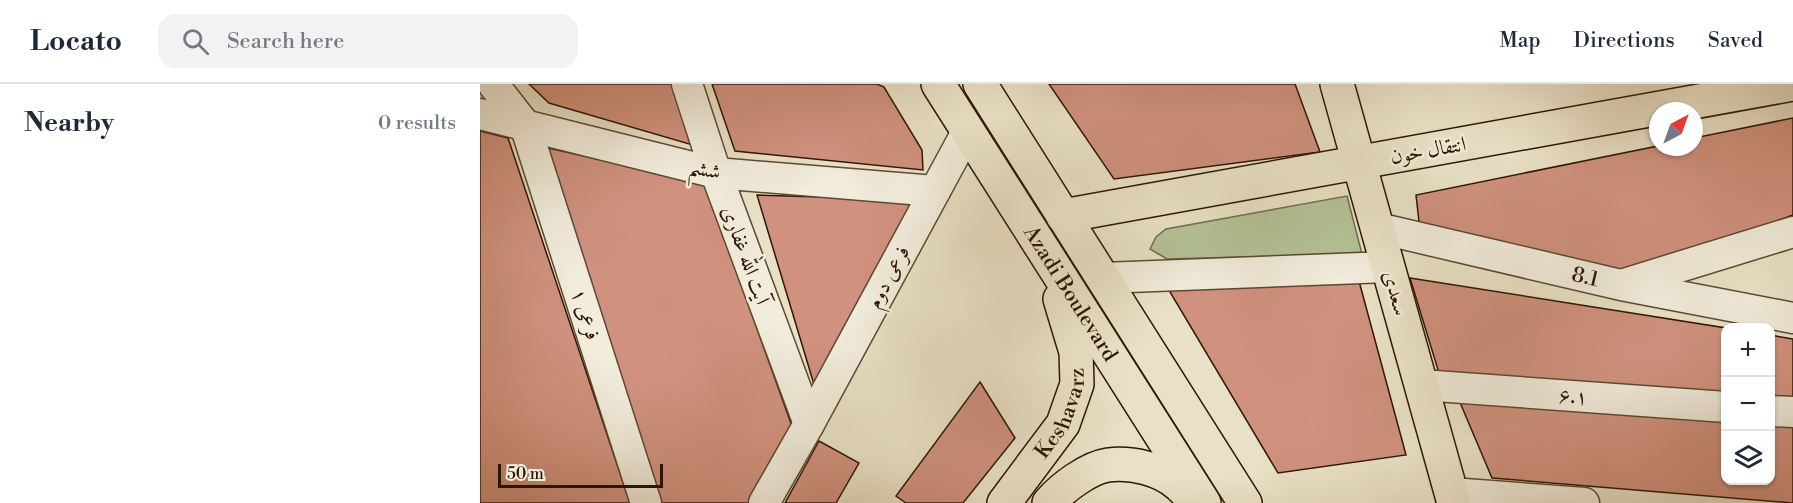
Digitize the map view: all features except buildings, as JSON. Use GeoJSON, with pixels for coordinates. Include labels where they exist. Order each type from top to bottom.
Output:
{"type":"FeatureCollection","features":[{"type":"Feature","properties":{"kind":"main road","name":"Azadi Boulevard"},"geometry":{"type":"LineString","coordinates":[[938,84],[1204,503]]}},
{"type":"Feature","properties":{"kind":"main road","name":"Azadi Boulevard"},"geometry":{"type":"LineString","coordinates":[[980,84],[1245,503]]}},
{"type":"Feature","properties":{"kind":"main road","name":"سعدی"},"geometry":{"type":"LineString","coordinates":[[1337,84],[1452,498]]}},
{"type":"Feature","properties":{"kind":"main road","name":"انتقال خون"},"geometry":{"type":"LineString","coordinates":[[1063,216],[1793,84]]}},
{"type":"Feature","properties":{"kind":"main road","name":"Keshavarz"},"geometry":{"type":"LineString","coordinates":[[1004,503],[1063,424],[1077,384],[1076,352],[1061,301],[1020,213]]}},
{"type":"Feature","properties":{"kind":"main road"},"geometry":{"type":"LineString","coordinates":[[1063,424],[1110,378],[1121,373],[1137,374],[1153,380],[1193,441],[1210,449]]}},
{"type":"Feature","properties":{"kind":"main road","name":"Keshavarz"},"geometry":{"type":"LineString","coordinates":[[1049,503],[1060,490],[1083,475],[1107,465],[1137,466],[1160,473],[1178,484],[1197,503]]}},
{"type":"Feature","properties":{"kind":"street"},"geometry":{"type":"LineString","coordinates":[[493,84],[525,125]]}},
{"type":"Feature","properties":{"kind":"street","name":"آیت الله غفاری"},"geometry":{"type":"LineString","coordinates":[[687,84],[716,173],[809,424]]}},
{"type":"Feature","properties":{"kind":"street","name":"ششم"},"geometry":{"type":"LineString","coordinates":[[480,114],[716,173],[935,191]]}},
{"type":"Feature","properties":{"kind":"street","name":"فرعی ۱"},"geometry":{"type":"LineString","coordinates":[[525,125],[646,503]]}},
{"type":"Feature","properties":{"kind":"street","name":"فرعی دوم"},"geometry":{"type":"LineString","coordinates":[[764,503],[968,130]]}},
{"type":"Feature","properties":{"kind":"street","name":"8.1"},"geometry":{"type":"LineString","coordinates":[[1378,228],[1621,285],[1793,318]]}},
{"type":"Feature","properties":{"kind":"street"},"geometry":{"type":"LineString","coordinates":[[1621,285],[1793,232]]}},
{"type":"Feature","properties":{"kind":"street"},"geometry":{"type":"LineString","coordinates":[[1103,279],[1388,267]]}},
{"type":"Feature","properties":{"kind":"street","name":"۶.۱"},"geometry":{"type":"LineString","coordinates":[[1421,385],[1721,407]]}},
{"type":"Feature","properties":{"kind":"street"},"geometry":{"type":"LineString","coordinates":[[1775,411],[1793,412]]}},
{"type":"Feature","properties":{"kind":"street"},"geometry":{"type":"LineString","coordinates":[[1452,498],[1584,503]]}},
{"type":"Feature","properties":{"kind":"green space"},"geometry":{"type":"Polygon","coordinates":[[[1347,196],[1362,254],[1167,259],[1150,249],[1156,237],[1166,229],[1347,196]]]}}]}
